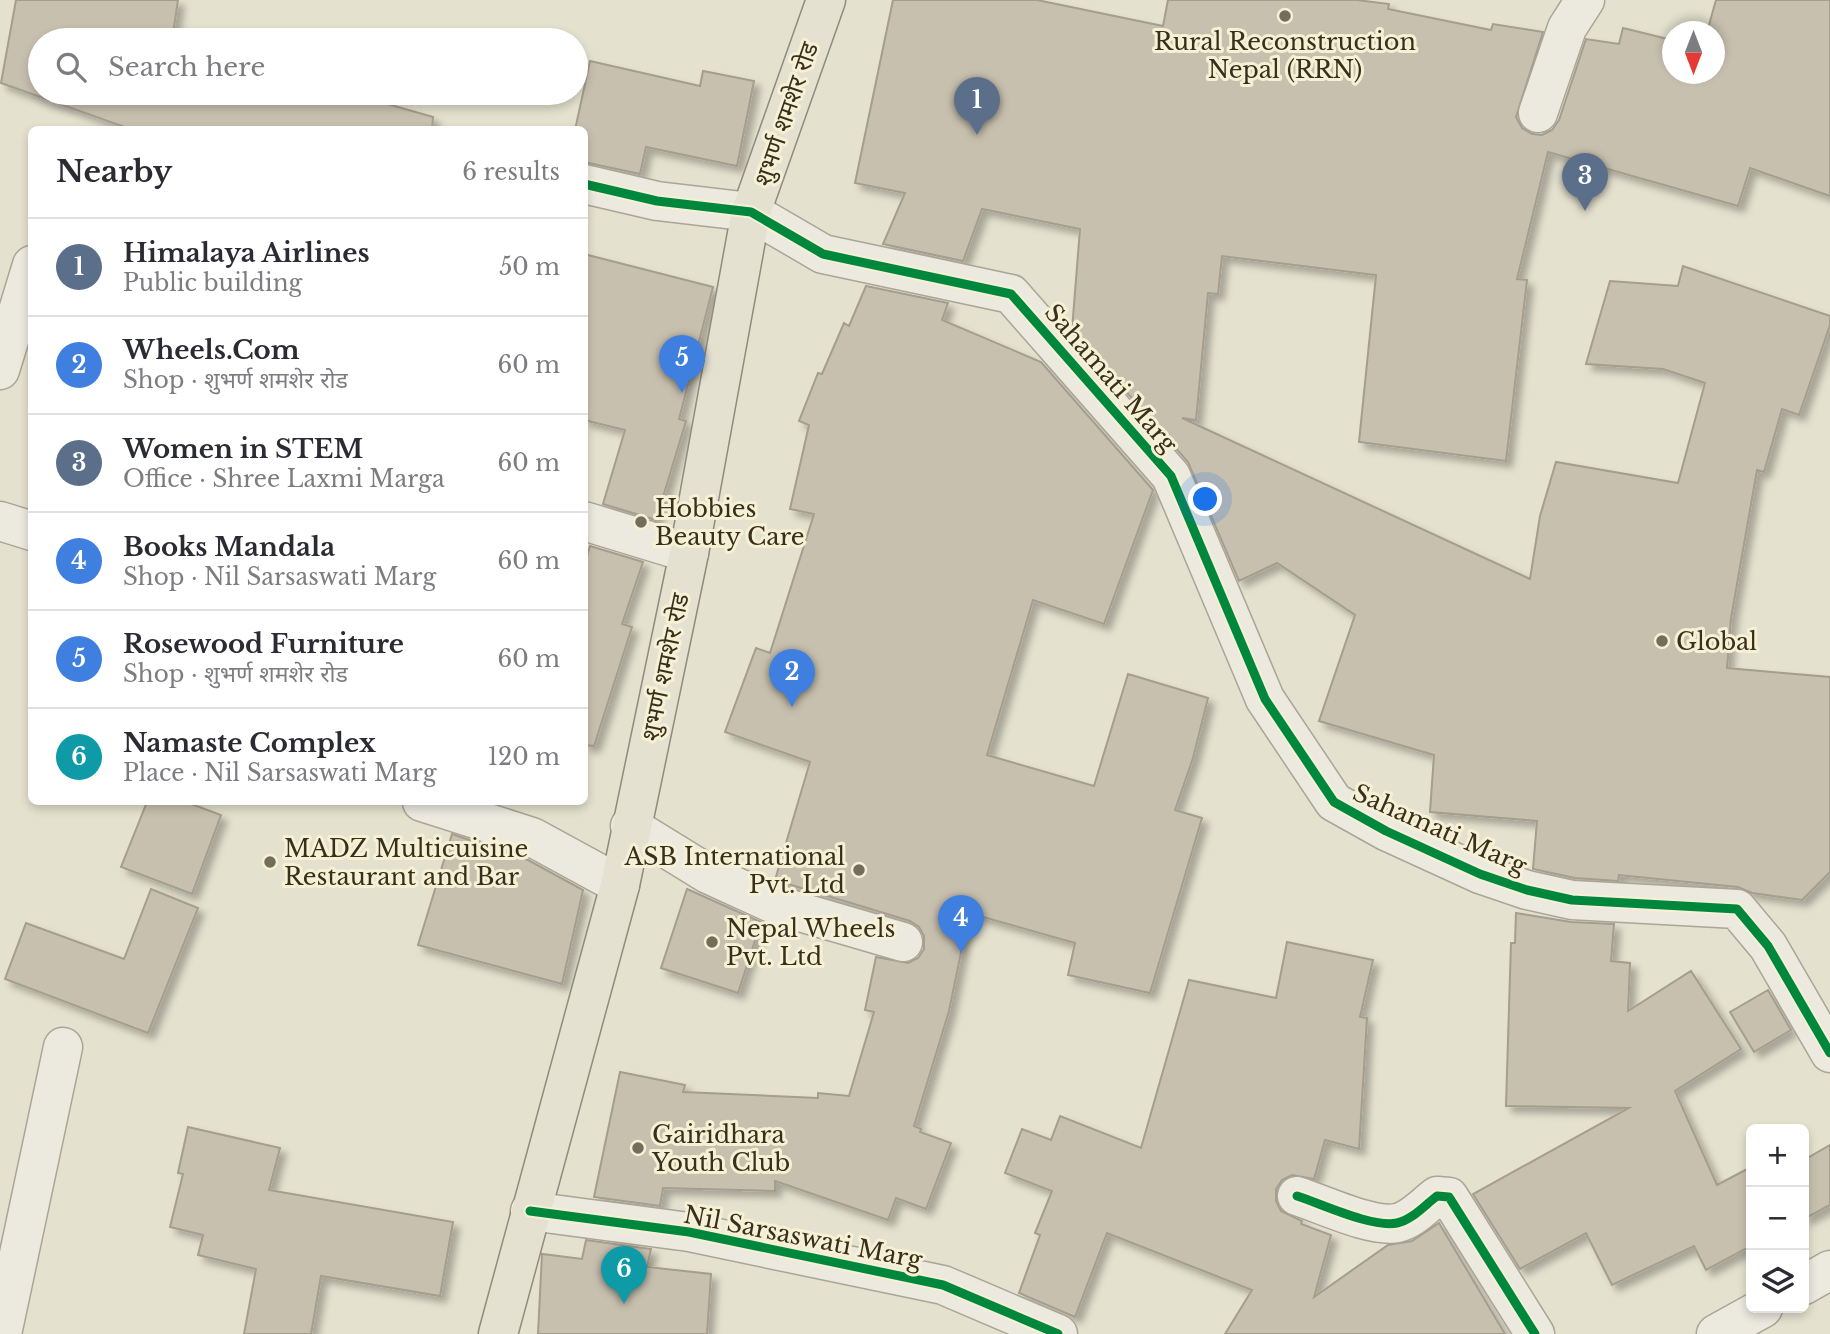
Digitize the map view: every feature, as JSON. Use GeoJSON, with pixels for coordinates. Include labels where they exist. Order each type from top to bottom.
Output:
{"type":"FeatureCollection","features":[{"type":"Feature","properties":{"kind":"main road","name":"शुभर्ण शमशेर रोड"},"geometry":{"type":"LineString","coordinates":[[498,1334],[620,885],[630,826],[690,553],[751,212],[826,0]]}},
{"type":"Feature","properties":{"kind":"street"},"geometry":{"type":"LineString","coordinates":[[1538,113],[1567,28],[1585,0]]}},
{"type":"Feature","properties":{"kind":"street"},"geometry":{"type":"LineString","coordinates":[[588,185],[657,201],[751,212]]}},
{"type":"Feature","properties":{"kind":"street","name":"Sahamati Marg"},"geometry":{"type":"LineString","coordinates":[[751,212],[823,254],[1011,294],[1171,476],[1265,699],[1334,802],[1397,837],[1527,890],[1573,900],[1737,909],[1768,946],[1830,1053]]}},
{"type":"Feature","properties":{"kind":"street"},"geometry":{"type":"LineString","coordinates":[[0,370],[28,278]]}},
{"type":"Feature","properties":{"kind":"street"},"geometry":{"type":"LineString","coordinates":[[0,521],[28,530]]}},
{"type":"Feature","properties":{"kind":"street"},"geometry":{"type":"LineString","coordinates":[[588,522],[690,553]]}},
{"type":"Feature","properties":{"kind":"street"},"geometry":{"type":"LineString","coordinates":[[431,805],[532,837],[620,885]]}},
{"type":"Feature","properties":{"kind":"street"},"geometry":{"type":"LineString","coordinates":[[630,826],[708,874],[776,905],[903,942]]}},
{"type":"Feature","properties":{"kind":"street"},"geometry":{"type":"LineString","coordinates":[[2,1334],[63,1047]]}},
{"type":"Feature","properties":{"kind":"street"},"geometry":{"type":"LineString","coordinates":[[1297,1196],[1377,1222],[1396,1223],[1410,1218],[1437,1196],[1449,1197],[1535,1334]]}},
{"type":"Feature","properties":{"kind":"street","name":"Nil Sarsaswati Marg"},"geometry":{"type":"LineString","coordinates":[[530,1211],[690,1232],[943,1284],[1058,1334]]}},
{"type":"Feature","properties":{"kind":"street"},"geometry":{"type":"LineString","coordinates":[[1809,1282],[1830,1270]]}},
{"type":"Feature","properties":{"kind":"street"},"geometry":{"type":"LineString","coordinates":[[1716,1334],[1754,1313]]}},
{"type":"Feature","properties":{"kind":"building"},"geometry":{"type":"Polygon","coordinates":[[[16,0],[178,0],[174,28],[28,28],[28,93],[1,83],[16,0]]]}},
{"type":"Feature","properties":{"kind":"building"},"geometry":{"type":"Polygon","coordinates":[[[893,0],[1037,0],[1163,26],[1168,0],[1357,0],[1389,4],[1388,9],[1491,30],[1493,24],[1543,32],[1516,117],[1522,128],[1532,134],[1542,135],[1552,130],[1559,120],[1586,39],[1619,44],[1623,28],[1662,38],[1662,84],[1725,84],[1725,21],[1710,21],[1716,0],[1830,0],[1830,196],[1750,168],[1738,206],[1548,152],[1517,279],[1527,280],[1506,461],[1359,442],[1376,275],[1222,256],[1218,294],[1208,293],[1196,420],[1182,418],[1530,579],[1540,516],[1556,462],[1678,483],[1705,383],[1663,369],[1586,364],[1610,281],[1678,286],[1683,266],[1830,316],[1830,325],[1799,415],[1782,409],[1764,472],[1757,470],[1731,618],[1727,668],[1830,677],[1830,872],[1802,900],[1752,893],[1738,887],[1619,875],[1618,881],[1575,878],[1533,869],[1537,821],[1430,812],[1434,755],[1319,721],[1355,615],[1277,563],[1239,581],[1188,462],[1072,330],[1080,229],[982,209],[963,261],[883,244],[905,193],[855,183],[893,0]]]}},
{"type":"Feature","properties":{"kind":"building"},"geometry":{"type":"Polygon","coordinates":[[[590,61],[700,86],[703,71],[754,81],[737,166],[646,147],[640,174],[588,163],[588,126],[576,126],[580,105],[588,105],[590,61]]]}},
{"type":"Feature","properties":{"kind":"building"},"geometry":{"type":"Polygon","coordinates":[[[63,105],[391,105],[433,117],[432,126],[122,126],[63,105]]]}},
{"type":"Feature","properties":{"kind":"building"},"geometry":{"type":"Polygon","coordinates":[[[588,255],[713,287],[679,419],[686,421],[656,520],[603,504],[625,430],[588,421],[588,255]]]}},
{"type":"Feature","properties":{"kind":"building"},"geometry":{"type":"Polygon","coordinates":[[[866,286],[948,303],[942,320],[1041,362],[1153,490],[1104,624],[1033,600],[987,755],[1094,786],[1128,674],[1208,698],[1193,758],[1175,810],[1202,818],[1150,993],[1068,975],[1075,943],[969,913],[949,1011],[914,1126],[921,1129],[920,1132],[951,1143],[926,1209],[896,1198],[888,1220],[775,1181],[775,1191],[663,1188],[660,1206],[594,1197],[620,1072],[685,1085],[683,1092],[818,1098],[818,1093],[849,1096],[874,1012],[865,1010],[876,957],[908,963],[918,958],[924,949],[924,936],[919,927],[910,921],[775,880],[810,762],[725,732],[756,648],[770,653],[814,514],[790,509],[809,425],[799,421],[818,373],[822,374],[844,323],[849,326],[866,286]]]}},
{"type":"Feature","properties":{"kind":"building"},"geometry":{"type":"Polygon","coordinates":[[[590,546],[643,562],[622,624],[632,627],[594,746],[588,745],[590,546]]]}},
{"type":"Feature","properties":{"kind":"building"},"geometry":{"type":"Polygon","coordinates":[[[146,805],[194,805],[221,815],[192,894],[121,867],[146,805]]]}},
{"type":"Feature","properties":{"kind":"building"},"geometry":{"type":"Polygon","coordinates":[[[452,834],[528,860],[583,890],[562,984],[418,945],[452,834]]]}},
{"type":"Feature","properties":{"kind":"building"},"geometry":{"type":"Polygon","coordinates":[[[151,889],[198,908],[148,1033],[5,979],[26,923],[124,959],[151,889]]]}},
{"type":"Feature","properties":{"kind":"building","name":"Nepal Wheels Pvt. Ltd"},"geometry":{"type":"Polygon","coordinates":[[[687,889],[761,922],[738,993],[661,968],[687,889]]]}},
{"type":"Feature","properties":{"kind":"building"},"geometry":{"type":"Polygon","coordinates":[[[1516,913],[1571,922],[1614,924],[1611,961],[1630,963],[1628,1011],[1691,971],[1741,1049],[1675,1091],[1717,1185],[1746,1170],[1746,1249],[1706,1270],[1694,1246],[1612,1285],[1586,1233],[1520,1269],[1473,1194],[1629,1108],[1506,1106],[1511,943],[1515,943],[1516,913]]]}},
{"type":"Feature","properties":{"kind":"building"},"geometry":{"type":"Polygon","coordinates":[[[1287,942],[1373,960],[1360,1017],[1367,1018],[1359,1149],[1325,1140],[1314,1179],[1292,1175],[1282,1180],[1276,1189],[1276,1201],[1281,1211],[1302,1221],[1301,1224],[1331,1235],[1314,1297],[1388,1245],[1412,1241],[1439,1223],[1505,1334],[1225,1334],[1252,1290],[1107,1233],[1075,1317],[1019,1293],[1040,1235],[1035,1233],[1052,1191],[1005,1173],[1022,1129],[1051,1140],[1060,1116],[1141,1148],[1189,980],[1276,998],[1287,942]]]}},
{"type":"Feature","properties":{"kind":"building"},"geometry":{"type":"Polygon","coordinates":[[[1768,990],[1791,1030],[1754,1052],[1730,1012],[1768,990]]]}},
{"type":"Feature","properties":{"kind":"building"},"geometry":{"type":"Polygon","coordinates":[[[188,1127],[280,1148],[269,1190],[453,1222],[440,1296],[321,1276],[311,1334],[244,1334],[256,1269],[198,1255],[203,1235],[170,1227],[183,1174],[178,1173],[188,1127]]]}},
{"type":"Feature","properties":{"kind":"building"},"geometry":{"type":"Polygon","coordinates":[[[1830,1145],[1830,1205],[1809,1216],[1809,1187],[1809,1157],[1830,1145]]]}},
{"type":"Feature","properties":{"kind":"building"},"geometry":{"type":"Polygon","coordinates":[[[586,1240],[651,1249],[647,1267],[711,1274],[707,1334],[538,1334],[542,1254],[582,1259],[586,1240]]]}},
{"type":"Feature","properties":{"kind":"cycle path"},"geometry":{"type":"LineString","coordinates":[[588,185],[657,201],[751,212],[823,254],[1011,294],[1171,476],[1265,699],[1334,802],[1386,831],[1480,874],[1527,890],[1572,900],[1737,909],[1768,946],[1830,1053]]}},
{"type":"Feature","properties":{"kind":"cycle path"},"geometry":{"type":"LineString","coordinates":[[1297,1196],[1361,1219],[1387,1224],[1408,1219],[1437,1196],[1449,1197],[1535,1334]]}},
{"type":"Feature","properties":{"kind":"cycle path"},"geometry":{"type":"LineString","coordinates":[[530,1211],[689,1232],[943,1285],[1058,1334]]}},
{"type":"Feature","properties":{"kind":"place","name":"Rural Reconstruction Nepal (RRN)"},"geometry":{"type":"Point","coordinates":[1285,16]}},
{"type":"Feature","properties":{"kind":"place","name":"Himalaya Airlines"},"geometry":{"type":"Point","coordinates":[977,135]}},
{"type":"Feature","properties":{"kind":"place","name":"Women in STEM"},"geometry":{"type":"Point","coordinates":[1585,211]}},
{"type":"Feature","properties":{"kind":"place","name":"Rosewood Furniture"},"geometry":{"type":"Point","coordinates":[682,393]}},
{"type":"Feature","properties":{"kind":"place","name":"Hobbies Beauty Care"},"geometry":{"type":"Point","coordinates":[641,522]}},
{"type":"Feature","properties":{"kind":"place","name":"Global"},"geometry":{"type":"Point","coordinates":[1662,641]}},
{"type":"Feature","properties":{"kind":"place","name":"Wheels.Com"},"geometry":{"type":"Point","coordinates":[792,707]}},
{"type":"Feature","properties":{"kind":"place","name":"MADZ Multicuisine Restaurant and Bar"},"geometry":{"type":"Point","coordinates":[270,862]}},
{"type":"Feature","properties":{"kind":"place","name":"ASB International Pvt. Ltd"},"geometry":{"type":"Point","coordinates":[859,870]}},
{"type":"Feature","properties":{"kind":"place","name":"Nepal Wheels Pvt. Ltd"},"geometry":{"type":"Point","coordinates":[712,942]}},
{"type":"Feature","properties":{"kind":"place","name":"Books Mandala"},"geometry":{"type":"Point","coordinates":[961,953]}},
{"type":"Feature","properties":{"kind":"place","name":"Gairidhara Youth Club"},"geometry":{"type":"Point","coordinates":[638,1148]}},
{"type":"Feature","properties":{"kind":"place","name":"Namaste Complex"},"geometry":{"type":"Point","coordinates":[624,1304]}}]}
